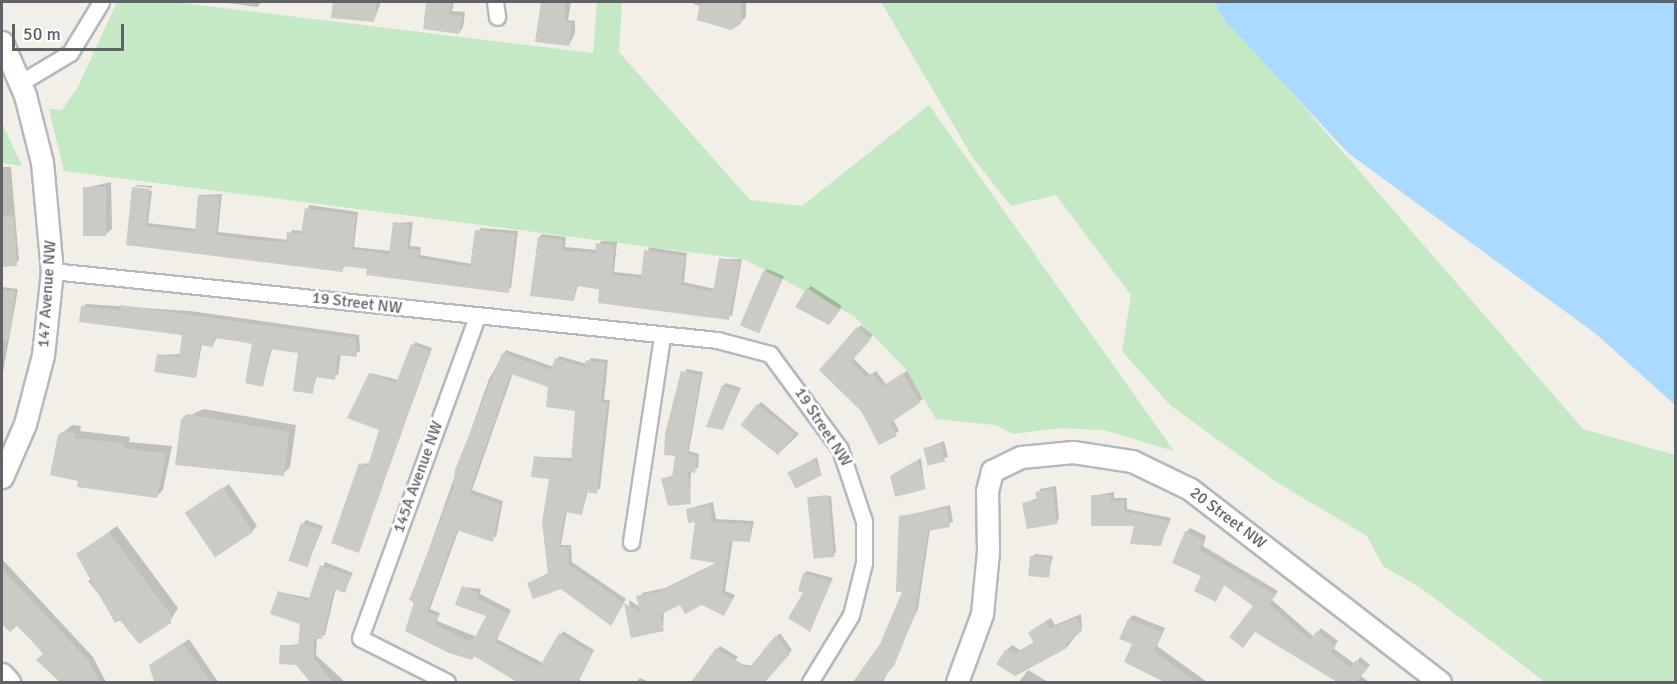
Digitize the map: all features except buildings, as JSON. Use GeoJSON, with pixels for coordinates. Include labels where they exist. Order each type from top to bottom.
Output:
{"type":"FeatureCollection","features":[{"type":"Feature","properties":{"kind":"street"},"geometry":{"type":"LineString","coordinates":[[20,83],[70,52],[100,2]]}},
{"type":"Feature","properties":{"kind":"street"},"geometry":{"type":"LineString","coordinates":[[495,2],[497,17]]}},
{"type":"Feature","properties":{"kind":"street","name":"147 Avenue NW"},"geometry":{"type":"LineString","coordinates":[[2,42],[20,83],[48,195],[52,271],[43,355],[25,424],[2,477]]}},
{"type":"Feature","properties":{"kind":"street","name":"19 Street NW"},"geometry":{"type":"LineString","coordinates":[[52,271],[662,337],[717,340],[770,354],[801,391],[852,474],[866,542],[860,591],[839,643],[810,682]]}},
{"type":"Feature","properties":{"kind":"street","name":"145A Avenue NW"},"geometry":{"type":"LineString","coordinates":[[447,682],[360,638],[477,317]]}},
{"type":"Feature","properties":{"kind":"street"},"geometry":{"type":"LineString","coordinates":[[631,542],[662,337]]}},
{"type":"Feature","properties":{"kind":"street","name":"20 Street NW"},"geometry":{"type":"LineString","coordinates":[[957,682],[974,641],[986,586],[988,482],[993,471],[1010,460],[1054,452],[1111,456],[1152,468],[1190,489],[1440,682]]}},
{"type":"Feature","properties":{"kind":"street"},"geometry":{"type":"LineString","coordinates":[[2,674],[9,682]]}},
{"type":"Feature","properties":{"kind":"green space"},"geometry":{"type":"Polygon","coordinates":[[[117,2],[173,2],[593,53],[597,2],[622,2],[619,52],[750,200],[802,206],[929,105],[1174,451],[1103,430],[1060,428],[1013,434],[995,425],[936,419],[904,367],[854,316],[743,259],[64,171],[49,109],[62,110],[78,87],[117,2]]]}},
{"type":"Feature","properties":{"kind":"green space"},"geometry":{"type":"Polygon","coordinates":[[[881,2],[1213,2],[1583,429],[1675,455],[1675,682],[1545,682],[1421,588],[1383,566],[1367,536],[1278,483],[1171,406],[1122,351],[1131,295],[1056,195],[1011,206],[973,158],[881,2]]]}},
{"type":"Feature","properties":{"kind":"green space"},"geometry":{"type":"Polygon","coordinates":[[[2,123],[22,166],[2,163],[2,123]]]}},
{"type":"Feature","properties":{"kind":"water"},"geometry":{"type":"Polygon","coordinates":[[[1214,2],[1675,2],[1675,405],[1596,334],[1348,153],[1224,20],[1214,2]]]}}]}
